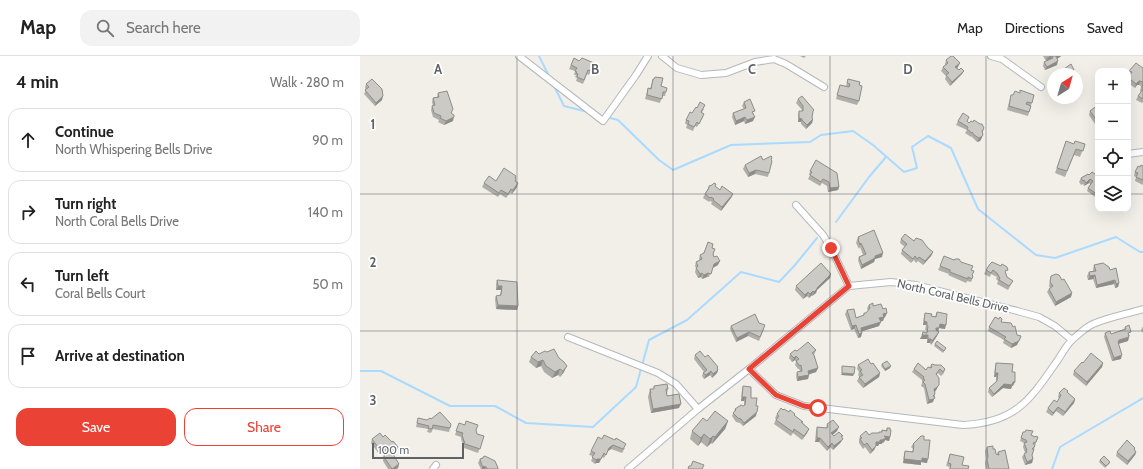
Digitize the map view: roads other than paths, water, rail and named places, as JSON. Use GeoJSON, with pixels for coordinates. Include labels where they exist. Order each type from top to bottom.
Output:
{"type":"FeatureCollection","features":[{"type":"Feature","properties":{"kind":"street"},"geometry":{"type":"LineString","coordinates":[[519,56],[603,121],[648,56]]}},
{"type":"Feature","properties":{"kind":"street"},"geometry":{"type":"LineString","coordinates":[[662,56],[677,68],[701,75],[726,73],[754,62],[774,59],[786,64],[824,87]]}},
{"type":"Feature","properties":{"kind":"street"},"geometry":{"type":"LineString","coordinates":[[991,56],[1002,60],[1042,87]]}},
{"type":"Feature","properties":{"kind":"street"},"geometry":{"type":"LineString","coordinates":[[1131,154],[1143,152]]}},
{"type":"Feature","properties":{"kind":"street"},"geometry":{"type":"LineString","coordinates":[[628,469],[698,409],[849,286],[831,248],[823,235],[796,205]]}},
{"type":"Feature","properties":{"kind":"street","name":"North Coral Bells Drive"},"geometry":{"type":"LineString","coordinates":[[849,286],[891,282],[916,285],[1039,317],[1055,326],[1072,340]]}},
{"type":"Feature","properties":{"kind":"street"},"geometry":{"type":"LineString","coordinates":[[749,369],[776,395],[804,406],[963,425],[980,424],[1000,419],[1016,410],[1027,400],[1044,380],[1072,340],[1091,324],[1143,309]]}},
{"type":"Feature","properties":{"kind":"street"},"geometry":{"type":"LineString","coordinates":[[568,337],[658,373],[676,384],[698,409]]}},
{"type":"Feature","properties":{"kind":"waterway"},"geometry":{"type":"LineString","coordinates":[[539,56],[549,76]]}},
{"type":"Feature","properties":{"kind":"waterway"},"geometry":{"type":"LineString","coordinates":[[554,86],[564,106],[588,112]]}},
{"type":"Feature","properties":{"kind":"waterway"},"geometry":{"type":"LineString","coordinates":[[598,115],[618,120],[659,160],[673,170],[731,145],[810,142],[821,135],[853,131],[873,145],[904,172],[917,168],[912,147],[928,136],[951,148],[978,209],[1036,255],[1055,258],[1116,237],[1140,252],[1143,252]]}},
{"type":"Feature","properties":{"kind":"waterway"},"geometry":{"type":"LineString","coordinates":[[836,222],[869,177],[886,157]]}},
{"type":"Feature","properties":{"kind":"waterway"},"geometry":{"type":"LineString","coordinates":[[360,371],[381,371],[450,406],[495,406],[526,423],[593,427],[636,387],[649,340],[687,320],[741,272],[779,282],[817,238]]}},
{"type":"Feature","properties":{"kind":"waterway"},"geometry":{"type":"LineString","coordinates":[[1052,469],[1060,447],[1143,398]]}}]}
